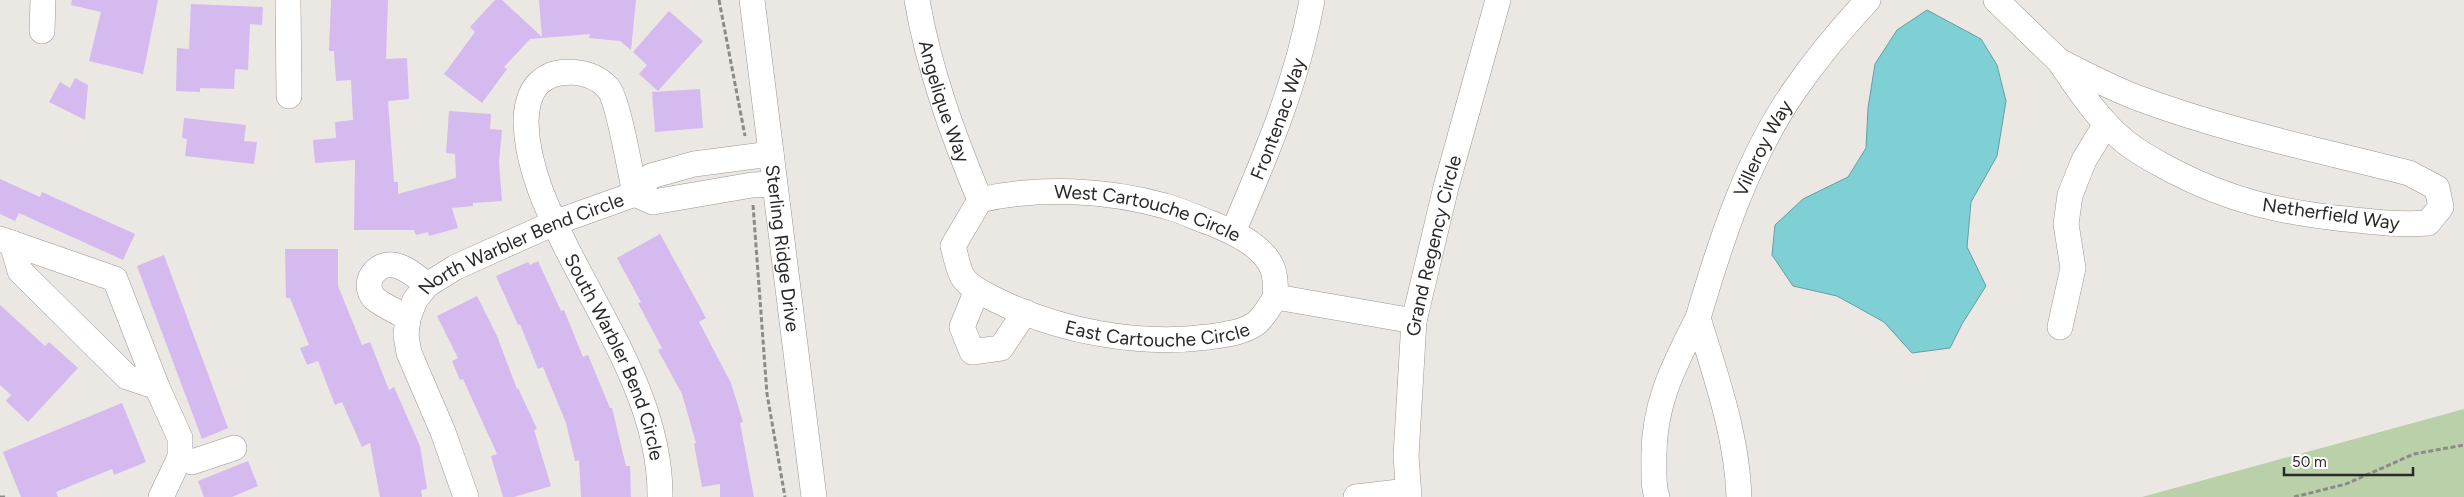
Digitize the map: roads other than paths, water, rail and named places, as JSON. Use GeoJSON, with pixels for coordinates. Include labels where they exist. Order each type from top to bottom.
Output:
{"type":"FeatureCollection","features":[{"type":"Feature","properties":{"kind":"street"},"geometry":{"type":"LineString","coordinates":[[42,31],[43,0]]}},
{"type":"Feature","properties":{"kind":"street"},"geometry":{"type":"LineString","coordinates":[[288,0],[289,96]]}},
{"type":"Feature","properties":{"kind":"street","name":"Sterling Ridge Drive"},"geometry":{"type":"LineString","coordinates":[[752,0],[759,155],[814,497]]}},
{"type":"Feature","properties":{"kind":"street","name":"Angelique Way"},"geometry":{"type":"LineString","coordinates":[[917,0],[930,66],[980,200]]}},
{"type":"Feature","properties":{"kind":"street","name":"Grand Regency Circle"},"geometry":{"type":"LineString","coordinates":[[1408,494],[1406,456],[1414,321],[1444,197],[1498,0]]}},
{"type":"Feature","properties":{"kind":"street","name":"Villeroy Way"},"geometry":{"type":"LineString","coordinates":[[1657,497],[1654,489],[1653,444],[1655,420],[1666,384],[1698,318],[1730,218],[1776,120],[1816,61],[1868,0]]}},
{"type":"Feature","properties":{"kind":"street","name":"Netherfield Way"},"geometry":{"type":"LineString","coordinates":[[1996,0],[2059,61],[2094,112],[2123,141],[2144,156],[2200,185],[2234,199],[2274,209],[2315,216],[2401,225],[2428,222],[2441,206],[2436,188],[2409,173],[2213,123],[2163,107],[2106,84],[2059,61]]}},
{"type":"Feature","properties":{"kind":"street","name":"Frontenac Way"},"geometry":{"type":"LineString","coordinates":[[1233,232],[1286,104],[1304,1]]}},
{"type":"Feature","properties":{"kind":"street","name":"South Warbler Bend Circle"},"geometry":{"type":"LineString","coordinates":[[635,194],[618,116],[609,88],[591,75],[574,72],[551,77],[539,83],[530,97],[526,122],[532,170],[554,223],[630,373],[647,415],[657,461],[660,497]]}},
{"type":"Feature","properties":{"kind":"street"},"geometry":{"type":"LineString","coordinates":[[2060,327],[2073,268],[2066,224],[2070,194],[2084,160],[2106,124]]}},
{"type":"Feature","properties":{"kind":"street","name":"North Warbler Bend Circle"},"geometry":{"type":"LineString","coordinates":[[466,497],[443,432],[410,353],[406,334],[417,301],[456,267],[554,223],[635,194],[651,176],[694,164],[759,155]]}},
{"type":"Feature","properties":{"kind":"street","name":"North Warbler Bend Circle"},"geometry":{"type":"LineString","coordinates":[[635,194],[653,202],[763,185]]}},
{"type":"Feature","properties":{"kind":"street","name":"West Cartouche Circle"},"geometry":{"type":"LineString","coordinates":[[980,200],[1000,195],[1055,192],[1118,196],[1167,206],[1233,232],[1257,248],[1273,270],[1276,297]]}},
{"type":"Feature","properties":{"kind":"street","name":"East Cartouche Circle"},"geometry":{"type":"LineString","coordinates":[[980,200],[954,246],[963,278],[977,290],[1025,312],[1068,327],[1131,338],[1161,340],[1197,339],[1227,335],[1256,324],[1276,297]]}},
{"type":"Feature","properties":{"kind":"street"},"geometry":{"type":"LineString","coordinates":[[6,241],[20,271],[127,378],[156,387]]}},
{"type":"Feature","properties":{"kind":"street"},"geometry":{"type":"LineString","coordinates":[[6,241],[114,279],[156,387],[180,438],[180,457],[161,497]]}},
{"type":"Feature","properties":{"kind":"street"},"geometry":{"type":"LineString","coordinates":[[977,290],[962,327],[972,352],[1001,348],[1025,312]]}},
{"type":"Feature","properties":{"kind":"street"},"geometry":{"type":"LineString","coordinates":[[1276,297],[1414,321]]}},
{"type":"Feature","properties":{"kind":"street"},"geometry":{"type":"LineString","coordinates":[[1698,318],[1734,445],[1740,497]]}},
{"type":"Feature","properties":{"kind":"street"},"geometry":{"type":"LineString","coordinates":[[180,457],[192,462],[234,448]]}},
{"type":"Feature","properties":{"kind":"street"},"geometry":{"type":"LineString","coordinates":[[1356,497],[1408,494]]}},
{"type":"Feature","properties":{"kind":"water"},"geometry":{"type":"Polygon","coordinates":[[[1927,10],[1981,39],[1997,65],[2006,101],[1997,156],[1971,202],[1967,247],[1986,286],[1962,324],[1950,348],[1912,353],[1884,322],[1837,296],[1793,286],[1772,255],[1775,225],[1803,199],[1848,177],[1866,148],[1868,108],[1875,64],[1897,30],[1927,10]]]}}]}
